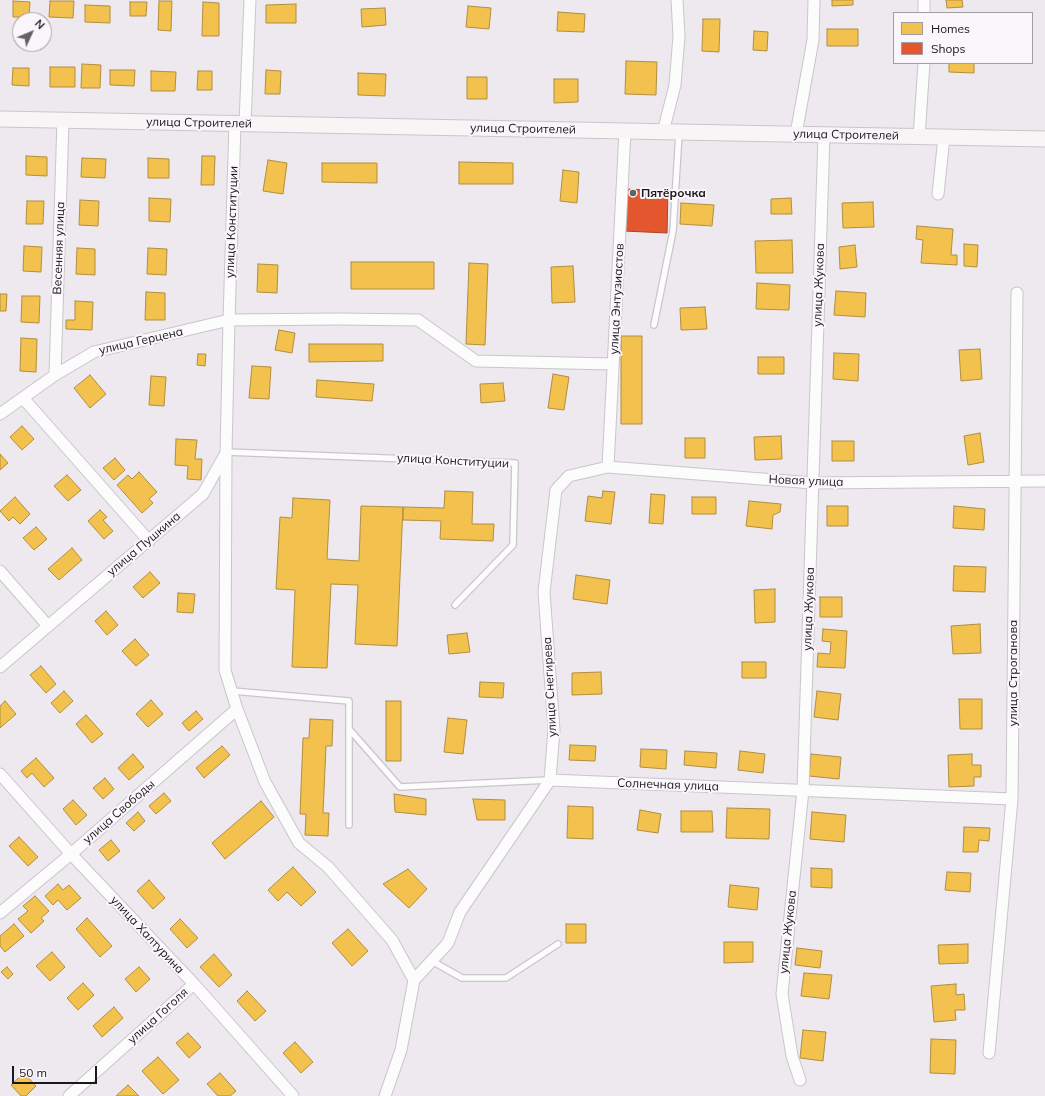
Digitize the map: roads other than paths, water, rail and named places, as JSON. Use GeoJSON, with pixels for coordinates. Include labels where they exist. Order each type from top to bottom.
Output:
{"type":"FeatureCollection","features":[{"type":"Feature","properties":{"kind":"main road","name":"улица Строителей"},"geometry":{"type":"LineString","coordinates":[[0,119],[1045,139]]}},
{"type":"Feature","properties":{"kind":"main road"},"geometry":{"type":"LineString","coordinates":[[1018,139],[1045,146]]}},
{"type":"Feature","properties":{"kind":"street","name":"улица Конституции"},"geometry":{"type":"LineString","coordinates":[[250,0],[240,123],[229,320],[226,452],[225,670],[237,709],[265,782],[299,843],[328,867],[392,940],[414,980]]}},
{"type":"Feature","properties":{"kind":"street"},"geometry":{"type":"LineString","coordinates":[[663,132],[675,85],[680,36],[677,0]]}},
{"type":"Feature","properties":{"kind":"street"},"geometry":{"type":"LineString","coordinates":[[796,134],[813,40],[814,0]]}},
{"type":"Feature","properties":{"kind":"street"},"geometry":{"type":"LineString","coordinates":[[924,0],[924,12]]}},
{"type":"Feature","properties":{"kind":"street"},"geometry":{"type":"LineString","coordinates":[[919,137],[924,64]]}},
{"type":"Feature","properties":{"kind":"street","name":"Весенняя улица"},"geometry":{"type":"LineString","coordinates":[[55,375],[63,120]]}},
{"type":"Feature","properties":{"kind":"street","name":"улица Энтузиастов"},"geometry":{"type":"LineString","coordinates":[[608,467],[625,131]]}},
{"type":"Feature","properties":{"kind":"street","name":"улица Жукова"},"geometry":{"type":"LineString","coordinates":[[800,1080],[792,1056],[782,994],[802,790],[824,135]]}},
{"type":"Feature","properties":{"kind":"street"},"geometry":{"type":"LineString","coordinates":[[938,194],[944,137]]}},
{"type":"Feature","properties":{"kind":"street","name":"улица Строганова"},"geometry":{"type":"LineString","coordinates":[[989,1053],[1012,799],[1017,293]]}},
{"type":"Feature","properties":{"kind":"street"},"geometry":{"type":"LineString","coordinates":[[229,320],[339,318],[418,320],[476,361],[614,364]]}},
{"type":"Feature","properties":{"kind":"street","name":"улица Герцена"},"geometry":{"type":"LineString","coordinates":[[0,414],[55,375],[94,352],[229,320]]}},
{"type":"Feature","properties":{"kind":"street"},"geometry":{"type":"LineString","coordinates":[[23,398],[149,541]]}},
{"type":"Feature","properties":{"kind":"street","name":"улица Пушкина"},"geometry":{"type":"LineString","coordinates":[[0,667],[203,494],[226,452]]}},
{"type":"Feature","properties":{"kind":"street","name":"Новая улица"},"geometry":{"type":"LineString","coordinates":[[569,476],[608,467],[813,483],[1045,481]]}},
{"type":"Feature","properties":{"kind":"street","name":"улица Снегирева"},"geometry":{"type":"LineString","coordinates":[[414,980],[448,944],[460,912],[550,780],[554,730],[544,592],[556,490],[569,476]]}},
{"type":"Feature","properties":{"kind":"street"},"geometry":{"type":"LineString","coordinates":[[0,571],[48,626]]}},
{"type":"Feature","properties":{"kind":"street","name":"улица Свободы"},"geometry":{"type":"LineString","coordinates":[[0,913],[237,709]]}},
{"type":"Feature","properties":{"kind":"street","name":"улица Халтурина"},"geometry":{"type":"LineString","coordinates":[[0,774],[70,854],[194,984],[293,1096]]}},
{"type":"Feature","properties":{"kind":"street","name":"Солнечная улица"},"geometry":{"type":"LineString","coordinates":[[550,780],[1012,799]]}},
{"type":"Feature","properties":{"kind":"street"},"geometry":{"type":"LineString","coordinates":[[385,1096],[402,1050],[414,980]]}},
{"type":"Feature","properties":{"kind":"street","name":"улица Гоголя"},"geometry":{"type":"LineString","coordinates":[[69,1096],[194,984]]}},
{"type":"Feature","properties":{"kind":"lane"},"geometry":{"type":"LineString","coordinates":[[654,325],[673,231],[679,132]]}},
{"type":"Feature","properties":{"kind":"lane","name":"улица Конституции"},"geometry":{"type":"LineString","coordinates":[[226,452],[515,463],[513,545],[455,605]]}},
{"type":"Feature","properties":{"kind":"lane"},"geometry":{"type":"LineString","coordinates":[[232,691],[349,701],[349,825]]}},
{"type":"Feature","properties":{"kind":"lane","name":"Солнечная улица"},"geometry":{"type":"LineString","coordinates":[[349,729],[400,787],[550,780]]}},
{"type":"Feature","properties":{"kind":"lane"},"geometry":{"type":"LineString","coordinates":[[432,961],[462,978],[506,978],[558,944]]}},
{"type":"Feature","properties":{"kind":"place","name":"Пятёрочка"},"geometry":{"type":"Point","coordinates":[633,193]}}]}
